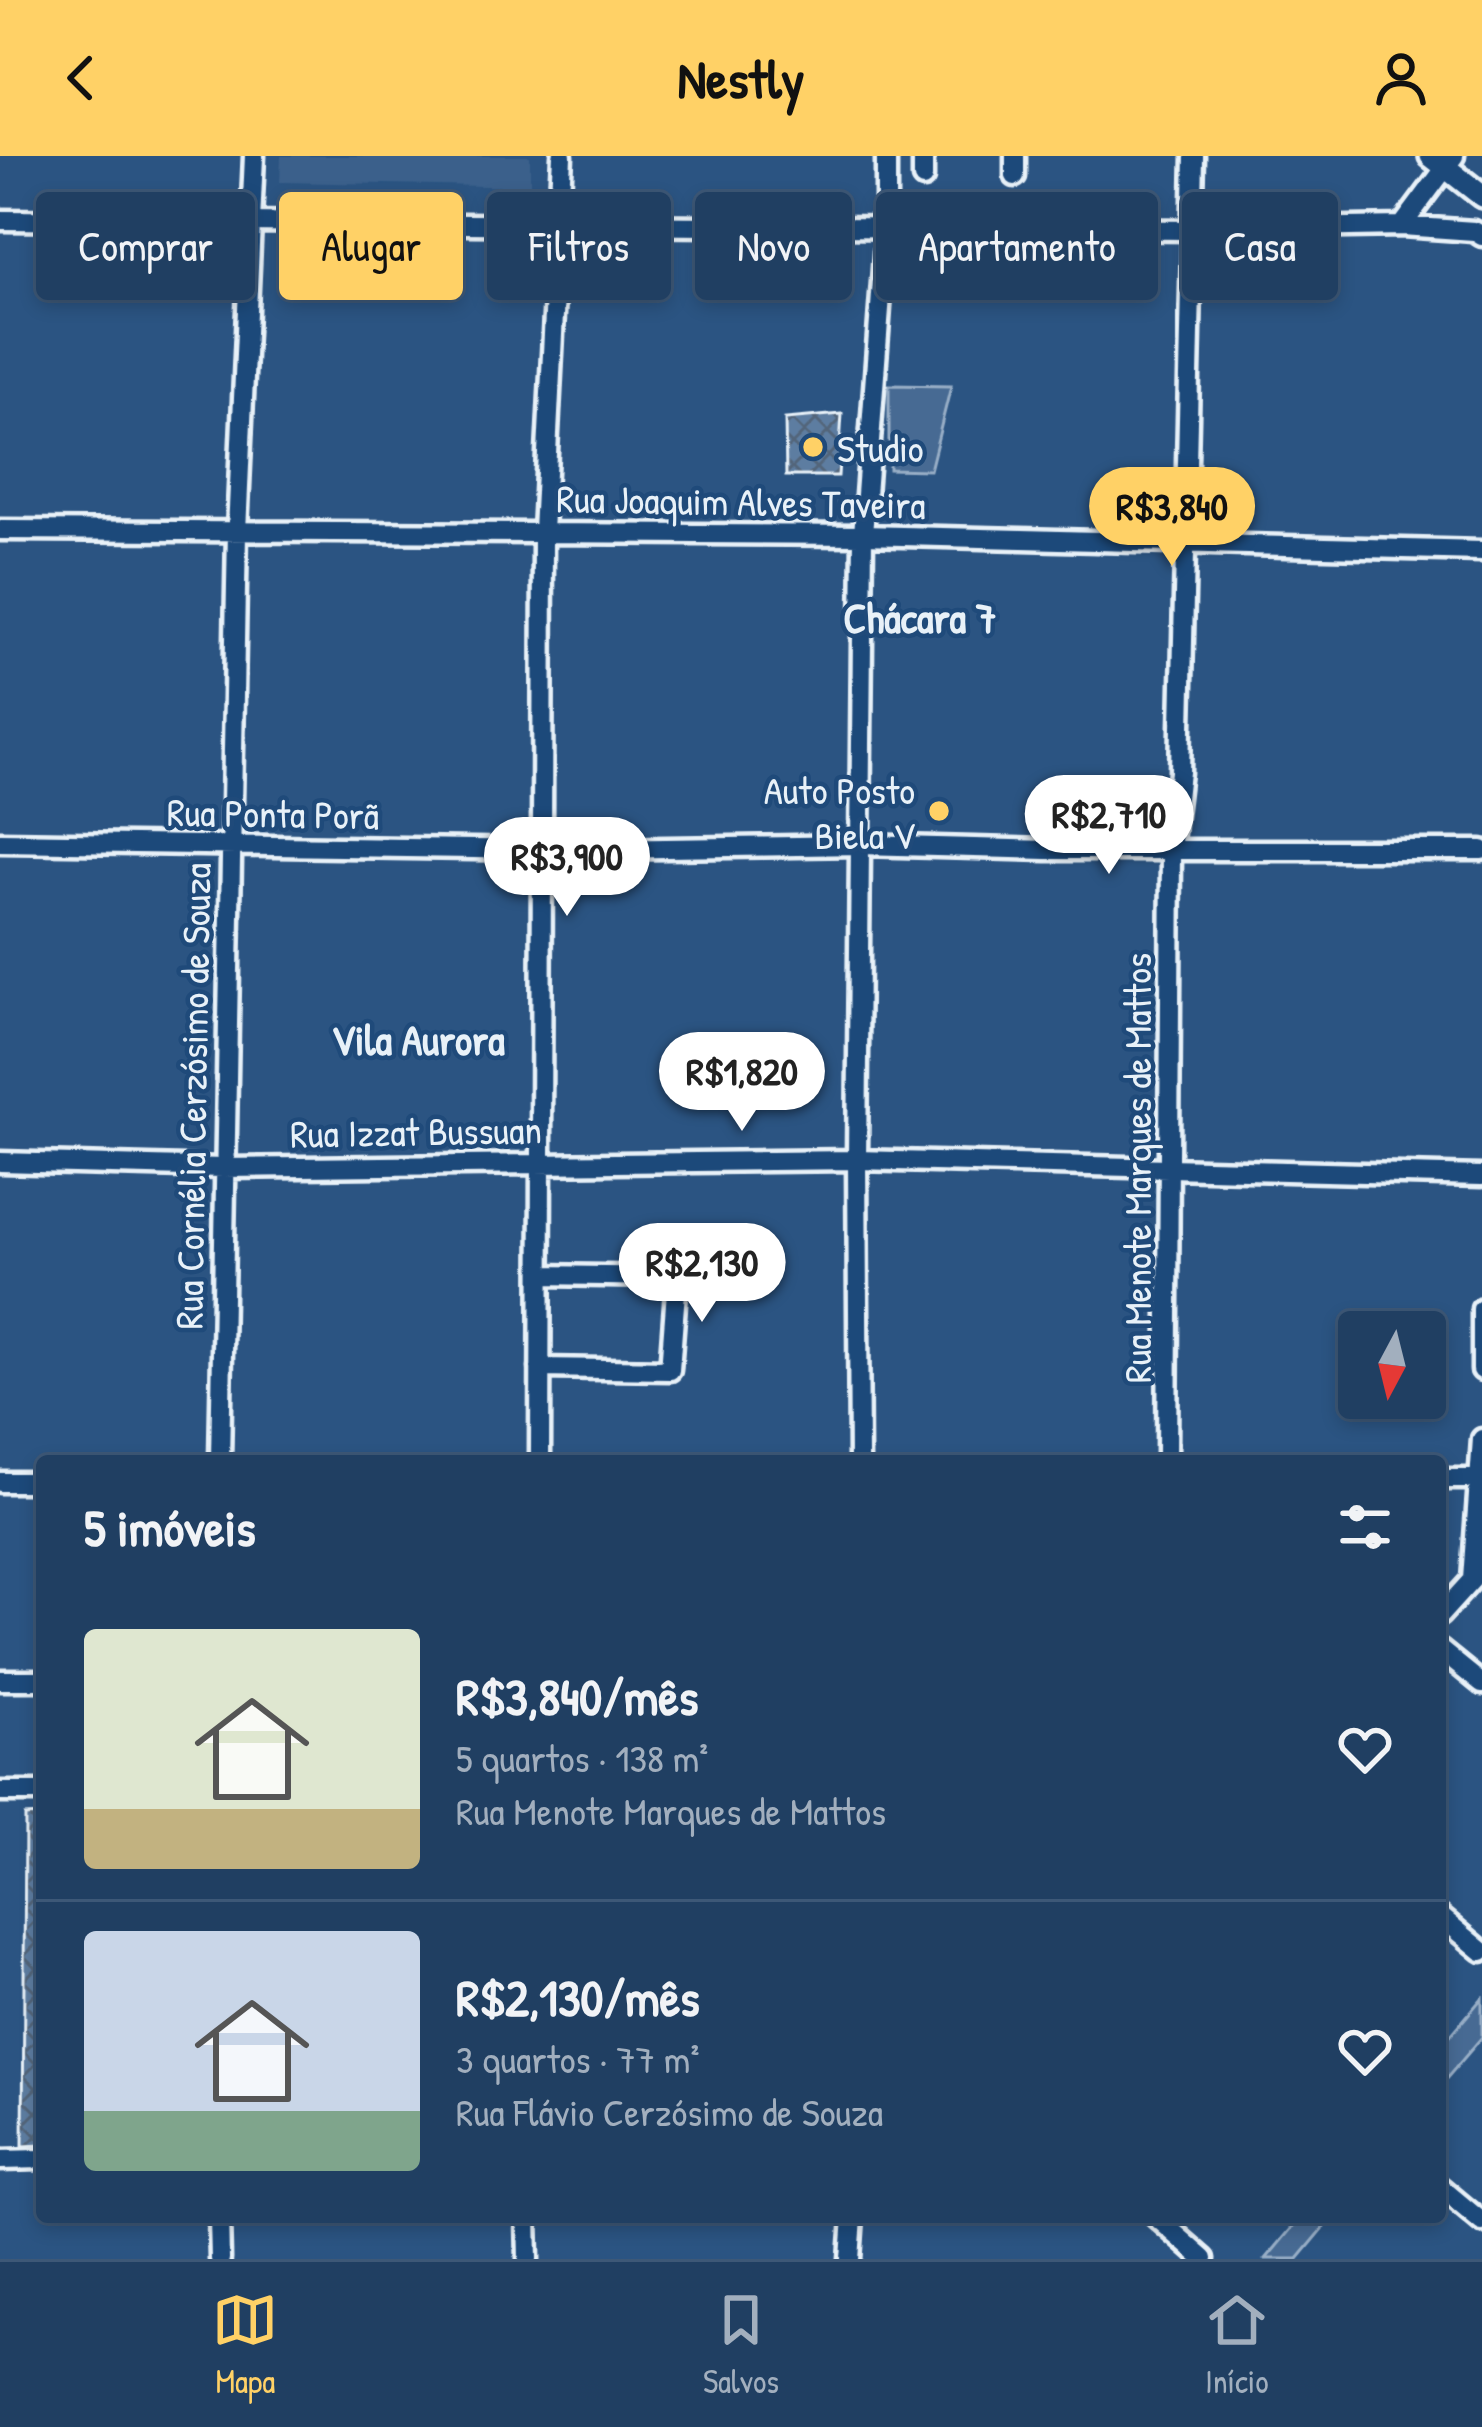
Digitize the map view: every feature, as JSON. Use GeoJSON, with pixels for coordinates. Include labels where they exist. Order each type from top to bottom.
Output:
{"type":"FeatureCollection","features":[{"type":"Feature","properties":{"kind":"main road"},"geometry":{"type":"LineString","coordinates":[[1443,160],[1482,196]]}},
{"type":"Feature","properties":{"kind":"street","name":"Rua Cornélia Cerzósimo de Souza"},"geometry":{"type":"LineString","coordinates":[[253,192],[254,156]]}},
{"type":"Feature","properties":{"kind":"street"},"geometry":{"type":"LineString","coordinates":[[561,192],[562,156]]}},
{"type":"Feature","properties":{"kind":"street"},"geometry":{"type":"LineString","coordinates":[[886,156],[886,192]]}},
{"type":"Feature","properties":{"kind":"street"},"geometry":{"type":"LineString","coordinates":[[923,156],[923,178]]}},
{"type":"Feature","properties":{"kind":"street","name":"Rua Menote Marques de Mattos"},"geometry":{"type":"LineString","coordinates":[[1194,156],[1194,192]]}},
{"type":"Feature","properties":{"kind":"street"},"geometry":{"type":"LineString","coordinates":[[1402,226],[1443,160]]}},
{"type":"Feature","properties":{"kind":"street"},"geometry":{"type":"LineString","coordinates":[[0,220],[36,220]]}},
{"type":"Feature","properties":{"kind":"street"},"geometry":{"type":"LineString","coordinates":[[255,222],[487,224]]}},
{"type":"Feature","properties":{"kind":"street"},"geometry":{"type":"LineString","coordinates":[[671,225],[876,228]]}},
{"type":"Feature","properties":{"kind":"street"},"geometry":{"type":"LineString","coordinates":[[1338,227],[1402,226],[1474,231],[1482,236]]}},
{"type":"Feature","properties":{"kind":"street","name":"Rua Cornélia Cerzósimo de Souza"},"geometry":{"type":"LineString","coordinates":[[220,1455],[237,531],[249,300]]}},
{"type":"Feature","properties":{"kind":"street"},"geometry":{"type":"LineString","coordinates":[[540,1455],[543,532],[554,300]]}},
{"type":"Feature","properties":{"kind":"street"},"geometry":{"type":"LineString","coordinates":[[859,1455],[863,535],[881,300]]}},
{"type":"Feature","properties":{"kind":"street","name":"Rua Menote Marques de Mattos"},"geometry":{"type":"LineString","coordinates":[[1167,1455],[1171,850],[1180,772],[1192,300]]}},
{"type":"Feature","properties":{"kind":"street","name":"Rua Joaquim Alves Taveira"},"geometry":{"type":"LineString","coordinates":[[0,530],[863,535],[1482,551]]}},
{"type":"Feature","properties":{"kind":"street","name":"Rua Ponta Porã"},"geometry":{"type":"LineString","coordinates":[[0,842],[540,850],[861,845],[1482,850]]}},
{"type":"Feature","properties":{"kind":"street","name":"Rua Izzat Bussuan"},"geometry":{"type":"LineString","coordinates":[[0,1162],[223,1168],[857,1160],[1482,1176]]}},
{"type":"Feature","properties":{"kind":"street"},"geometry":{"type":"LineString","coordinates":[[540,1368],[670,1370],[676,1292],[668,1277],[541,1275]]}},
{"type":"Feature","properties":{"kind":"street"},"geometry":{"type":"LineString","coordinates":[[1482,1309],[1482,1370]]}},
{"type":"Feature","properties":{"kind":"street"},"geometry":{"type":"LineString","coordinates":[[1446,1608],[1477,1574],[1482,1438]]}},
{"type":"Feature","properties":{"kind":"street"},"geometry":{"type":"LineString","coordinates":[[1446,1479],[1479,1479]]}},
{"type":"Feature","properties":{"kind":"street"},"geometry":{"type":"LineString","coordinates":[[0,1482],[36,1482]]}},
{"type":"Feature","properties":{"kind":"street"},"geometry":{"type":"LineString","coordinates":[[1446,1655],[1482,1684]]}},
{"type":"Feature","properties":{"kind":"street"},"geometry":{"type":"LineString","coordinates":[[0,1679],[36,1680]]}},
{"type":"Feature","properties":{"kind":"street"},"geometry":{"type":"LineString","coordinates":[[0,1792],[36,1792]]}},
{"type":"Feature","properties":{"kind":"street"},"geometry":{"type":"LineString","coordinates":[[1446,1921],[1482,1951]]}},
{"type":"Feature","properties":{"kind":"street"},"geometry":{"type":"LineString","coordinates":[[0,2160],[36,2159]]}},
{"type":"Feature","properties":{"kind":"street"},"geometry":{"type":"LineString","coordinates":[[1446,2192],[1482,2222]]}},
{"type":"Feature","properties":{"kind":"street"},"geometry":{"type":"LineString","coordinates":[[219,2223],[220,2259]]}},
{"type":"Feature","properties":{"kind":"street"},"geometry":{"type":"LineString","coordinates":[[527,2223],[528,2259]]}},
{"type":"Feature","properties":{"kind":"street"},"geometry":{"type":"LineString","coordinates":[[1163,2223],[1204,2259]]}},
{"type":"Feature","properties":{"kind":"street"},"geometry":{"type":"LineString","coordinates":[[851,2252],[868,2259]]}},
{"type":"Feature","properties":{"kind":"shaded area"},"geometry":{"type":"Polygon","coordinates":[[[281,156],[530,156],[530,187],[280,182],[281,156]]]}},
{"type":"Feature","properties":{"kind":"shaded area"},"geometry":{"type":"Polygon","coordinates":[[[889,385],[951,386],[930,470],[889,469],[889,385]]]}},
{"type":"Feature","properties":{"kind":"shaded area"},"geometry":{"type":"Polygon","coordinates":[[[1482,1998],[1482,2037],[1446,2079],[1446,2041],[1482,1998]]]}},
{"type":"Feature","properties":{"kind":"shaded area"},"geometry":{"type":"Polygon","coordinates":[[[1296,2223],[1328,2223],[1298,2259],[1266,2259],[1296,2223]]]}},
{"type":"Feature","properties":{"kind":"building","name":"Studio"},"geometry":{"type":"Polygon","coordinates":[[[842,414],[838,476],[786,476],[785,419],[842,414]]]}},
{"type":"Feature","properties":{"kind":"building"},"geometry":{"type":"Polygon","coordinates":[[[36,1815],[36,2145],[23,2146],[25,1816],[36,1815]]]}},
{"type":"Feature","properties":{"kind":"place","name":"Studio"},"geometry":{"type":"Point","coordinates":[813,447]}},
{"type":"Feature","properties":{"kind":"place","name":"Auto Posto Biela V"},"geometry":{"type":"Point","coordinates":[939,811]}},
{"type":"Feature","properties":{"kind":"district","name":"Chácara 7"},"geometry":{"type":"Point","coordinates":[920,617]}},
{"type":"Feature","properties":{"kind":"district","name":"Vila Aurora"},"geometry":{"type":"Point","coordinates":[418,1039]}}]}
